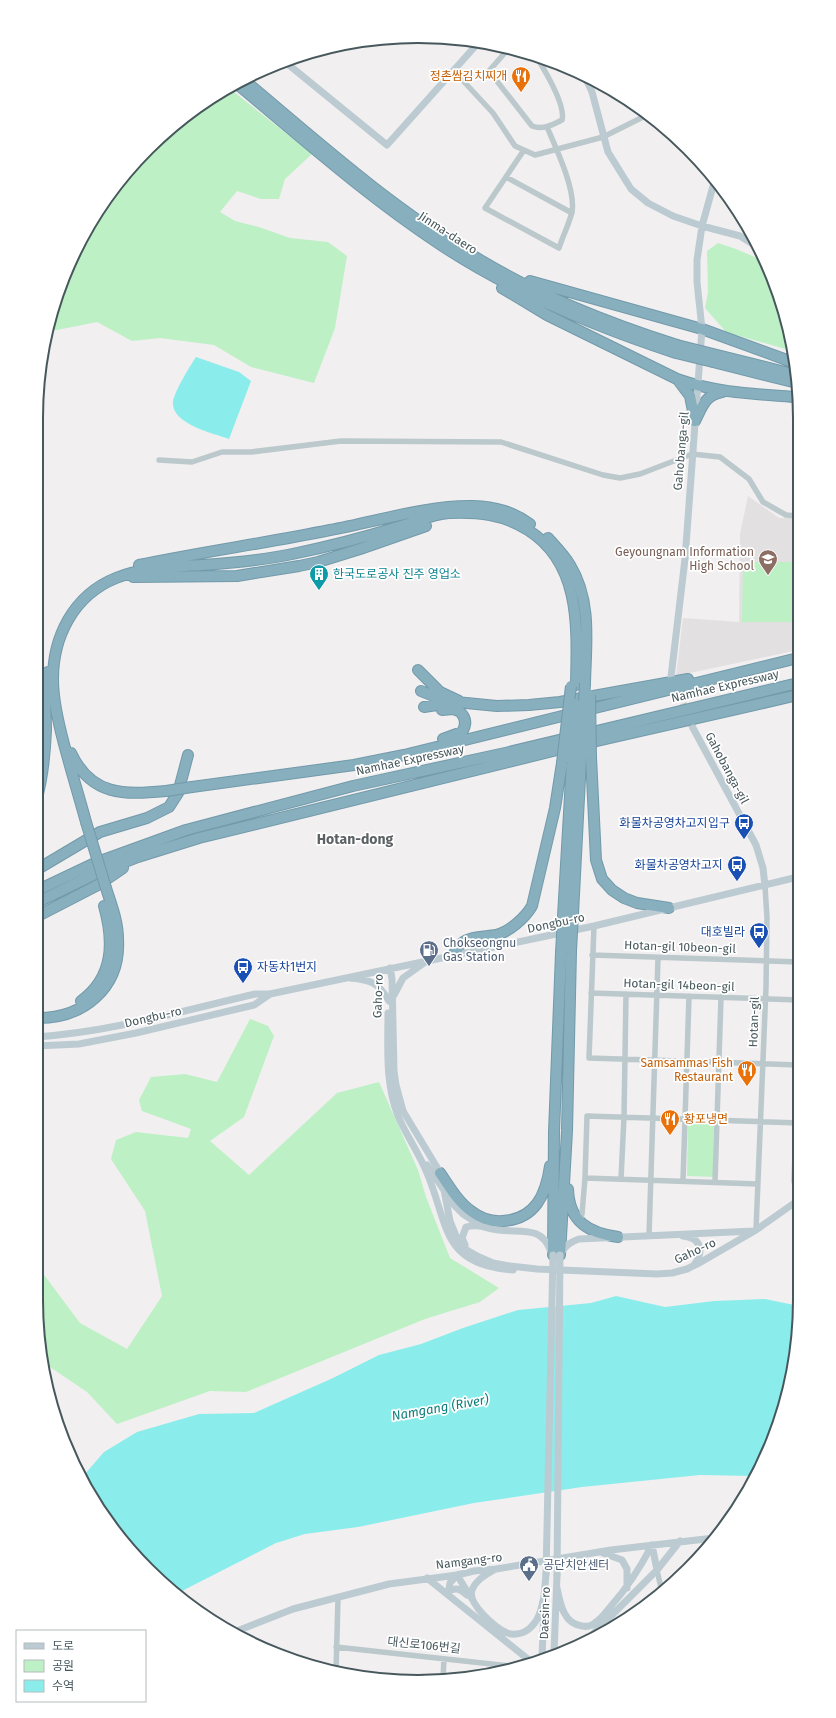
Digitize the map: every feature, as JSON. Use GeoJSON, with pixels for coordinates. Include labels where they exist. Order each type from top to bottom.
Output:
{"type":"FeatureCollection","features":[{"type":"Feature","properties":{"kind":"highway","name":"Jinma-daero"},"geometry":{"type":"LineString","coordinates":[[249,84],[386,196],[446,239],[503,273],[556,300],[677,349]]}},
{"type":"Feature","properties":{"kind":"highway","name":"Jinma-daero"},"geometry":{"type":"LineString","coordinates":[[241,88],[411,225],[499,280],[553,307],[598,326],[677,349]]}},
{"type":"Feature","properties":{"kind":"highway"},"geometry":{"type":"LineString","coordinates":[[446,239],[458,241],[534,283],[702,329],[789,361]]}},
{"type":"Feature","properties":{"kind":"highway"},"geometry":{"type":"LineString","coordinates":[[469,262],[481,275],[547,315],[677,379],[698,386],[726,392],[792,398]]}},
{"type":"Feature","properties":{"kind":"highway"},"geometry":{"type":"LineString","coordinates":[[677,349],[791,381]]}},
{"type":"Feature","properties":{"kind":"highway"},"geometry":{"type":"LineString","coordinates":[[713,358],[790,374]]}},
{"type":"Feature","properties":{"kind":"highway"},"geometry":{"type":"LineString","coordinates":[[677,379],[690,396],[695,421]]}},
{"type":"Feature","properties":{"kind":"highway"},"geometry":{"type":"LineString","coordinates":[[695,421],[710,395],[726,392]]}},
{"type":"Feature","properties":{"kind":"highway"},"geometry":{"type":"LineString","coordinates":[[43,769],[46,729],[45,684],[54,640],[68,610],[88,589],[112,572],[155,561],[295,537],[413,513],[461,506],[502,509],[513,513],[546,535],[562,554],[576,577],[585,603],[581,652],[581,684],[572,761],[566,952],[554,1132],[549,1175],[546,1187],[533,1210],[524,1217],[512,1221],[497,1221],[482,1218],[471,1211],[462,1203],[440,1173]]}},
{"type":"Feature","properties":{"kind":"highway"},"geometry":{"type":"LineString","coordinates":[[117,577],[237,576],[318,562],[360,550],[429,524],[446,513]]}},
{"type":"Feature","properties":{"kind":"highway"},"geometry":{"type":"LineString","coordinates":[[83,823],[54,702],[52,689],[53,665],[58,643],[74,610],[96,588],[117,577],[146,570],[238,563],[297,553],[373,534],[446,513],[490,514],[517,524],[530,531],[540,540],[556,559],[571,592],[581,652]]}},
{"type":"Feature","properties":{"kind":"highway"},"geometry":{"type":"LineString","coordinates":[[54,702],[73,757],[80,768],[93,781],[110,790],[129,794],[166,791],[374,761],[793,659]]}},
{"type":"Feature","properties":{"kind":"highway"},"geometry":{"type":"LineString","coordinates":[[43,1018],[55,1017],[74,1012],[97,997],[108,982],[116,965],[118,937],[116,922],[103,889],[49,706],[48,669]]}},
{"type":"Feature","properties":{"kind":"highway"},"geometry":{"type":"LineString","coordinates":[[421,691],[450,702],[497,706],[529,705],[741,671]]}},
{"type":"Feature","properties":{"kind":"highway"},"geometry":{"type":"LineString","coordinates":[[421,676],[440,692],[466,703]]}},
{"type":"Feature","properties":{"kind":"highway","name":"Namhae Expressway"},"geometry":{"type":"LineString","coordinates":[[43,888],[95,863],[186,830],[353,786],[512,751],[793,683]]}},
{"type":"Feature","properties":{"kind":"highway"},"geometry":{"type":"LineString","coordinates":[[581,684],[591,757],[596,860],[602,879],[612,890],[624,898],[637,903],[669,908]]}},
{"type":"Feature","properties":{"kind":"highway","name":"Namhae Expressway"},"geometry":{"type":"LineString","coordinates":[[43,900],[97,873],[138,857],[199,838],[553,751],[793,696]]}},
{"type":"Feature","properties":{"kind":"highway"},"geometry":{"type":"LineString","coordinates":[[374,761],[402,749],[453,736],[462,732],[466,725],[464,716],[457,709],[424,710],[450,702]]}},
{"type":"Feature","properties":{"kind":"highway"},"geometry":{"type":"LineString","coordinates":[[43,866],[100,832],[147,818],[169,807],[178,794],[188,755]]}},
{"type":"Feature","properties":{"kind":"highway"},"geometry":{"type":"LineString","coordinates":[[453,955],[462,942],[495,935],[505,931],[525,915],[532,906],[556,802],[572,761]]}},
{"type":"Feature","properties":{"kind":"highway"},"geometry":{"type":"LineString","coordinates":[[43,913],[98,885],[138,857]]}},
{"type":"Feature","properties":{"kind":"highway"},"geometry":{"type":"LineString","coordinates":[[43,1012],[72,1006],[87,996],[101,980],[109,959],[110,940],[103,889]]}},
{"type":"Feature","properties":{"kind":"highway"},"geometry":{"type":"LineString","coordinates":[[566,952],[566,1131],[568,1200],[574,1212],[591,1231],[601,1235],[618,1237]]}},
{"type":"Feature","properties":{"kind":"highway"},"geometry":{"type":"LineString","coordinates":[[556,1255],[566,1131]]}},
{"type":"Feature","properties":{"kind":"highway"},"geometry":{"type":"LineString","coordinates":[[554,1132],[556,1255]]}},
{"type":"Feature","properties":{"kind":"street"},"geometry":{"type":"LineString","coordinates":[[290,66],[387,144],[474,47]]}},
{"type":"Feature","properties":{"kind":"street"},"geometry":{"type":"LineString","coordinates":[[504,53],[489,71],[532,126],[539,128],[547,127],[562,120],[563,115],[553,85],[540,64]]}},
{"type":"Feature","properties":{"kind":"street"},"geometry":{"type":"LineString","coordinates":[[454,71],[493,113],[515,146],[535,154],[603,137],[642,117]]}},
{"type":"Feature","properties":{"kind":"street"},"geometry":{"type":"LineString","coordinates":[[588,84],[594,99],[603,137],[613,161],[631,189],[648,203],[673,216],[702,226],[740,236],[748,241]]}},
{"type":"Feature","properties":{"kind":"street"},"geometry":{"type":"LineString","coordinates":[[524,150],[485,208],[559,248],[572,213],[572,197],[557,149],[547,127]]}},
{"type":"Feature","properties":{"kind":"street"},"geometry":{"type":"LineString","coordinates":[[506,177],[572,213]]}},
{"type":"Feature","properties":{"kind":"street","name":"Gahobanga-gil"},"geometry":{"type":"LineString","coordinates":[[672,677],[685,559],[702,329],[696,272],[702,226],[713,186]]}},
{"type":"Feature","properties":{"kind":"street"},"geometry":{"type":"LineString","coordinates":[[158,460],[192,462],[222,452],[251,452],[341,441],[501,442],[603,475],[620,478],[640,474],[692,454],[720,457],[749,480],[763,502],[786,515],[793,516]]}},
{"type":"Feature","properties":{"kind":"street","name":"Gahobanga-gil"},"geometry":{"type":"LineString","coordinates":[[694,728],[756,845],[763,868],[765,886]]}},
{"type":"Feature","properties":{"kind":"street","name":"Dongbu-ro"},"geometry":{"type":"LineString","coordinates":[[43,1036],[73,1034],[123,1025],[255,994],[270,994],[594,926],[793,878]]}},
{"type":"Feature","properties":{"kind":"street","name":"Hotan-gil"},"geometry":{"type":"LineString","coordinates":[[756,1230],[767,962],[765,886]]}},
{"type":"Feature","properties":{"kind":"street"},"geometry":{"type":"LineString","coordinates":[[594,926],[589,1058],[793,1065]]}},
{"type":"Feature","properties":{"kind":"street","name":"Hotan-gil 10beon-gil"},"geometry":{"type":"LineString","coordinates":[[592,955],[793,962]]}},
{"type":"Feature","properties":{"kind":"street"},"geometry":{"type":"LineString","coordinates":[[649,1236],[658,958]]}},
{"type":"Feature","properties":{"kind":"street"},"geometry":{"type":"LineString","coordinates":[[342,978],[368,980],[377,985],[391,1000],[403,978],[428,960]]}},
{"type":"Feature","properties":{"kind":"street","name":"Gaho-ro"},"geometry":{"type":"LineString","coordinates":[[390,968],[392,979],[387,1065],[389,1082],[397,1113],[427,1173],[447,1232],[454,1245],[463,1254],[474,1261],[490,1268],[512,1270],[537,1269],[657,1274],[672,1273],[692,1267],[756,1230],[793,1204]]}},
{"type":"Feature","properties":{"kind":"street","name":"Hotan-gil 14beon-gil"},"geometry":{"type":"LineString","coordinates":[[591,993],[793,1000]]}},
{"type":"Feature","properties":{"kind":"street","name":"Dongbu-ro"},"geometry":{"type":"LineString","coordinates":[[43,1046],[79,1044],[136,1033],[254,1005],[270,994]]}},
{"type":"Feature","properties":{"kind":"street"},"geometry":{"type":"LineString","coordinates":[[621,1179],[626,1059],[626,994]]}},
{"type":"Feature","properties":{"kind":"street"},"geometry":{"type":"LineString","coordinates":[[683,1181],[689,996]]}},
{"type":"Feature","properties":{"kind":"street"},"geometry":{"type":"LineString","coordinates":[[715,1182],[722,997]]}},
{"type":"Feature","properties":{"kind":"street","name":"Gaho-ro"},"geometry":{"type":"LineString","coordinates":[[391,1000],[394,1071],[398,1092],[404,1111],[440,1173],[450,1221],[459,1243],[465,1249],[477,1256],[493,1262],[537,1269]]}},
{"type":"Feature","properties":{"kind":"street"},"geometry":{"type":"LineString","coordinates":[[580,1220],[582,1214],[585,1178],[587,1116],[686,1118],[793,1123]]}},
{"type":"Feature","properties":{"kind":"street"},"geometry":{"type":"LineString","coordinates":[[413,1145],[454,1205],[463,1214],[480,1225]]}},
{"type":"Feature","properties":{"kind":"street"},"geometry":{"type":"LineString","coordinates":[[585,1178],[758,1184]]}},
{"type":"Feature","properties":{"kind":"street"},"geometry":{"type":"LineString","coordinates":[[477,1256],[464,1244],[462,1238],[466,1227],[472,1225],[480,1225],[498,1230],[531,1232],[545,1240],[556,1255],[571,1241],[582,1239],[756,1230]]}},
{"type":"Feature","properties":{"kind":"street"},"geometry":{"type":"LineString","coordinates":[[663,1235],[689,1237],[699,1244],[701,1252],[699,1259],[692,1267]]}},
{"type":"Feature","properties":{"kind":"street","name":"Daesin-ro"},"geometry":{"type":"LineString","coordinates":[[542,1654],[556,1255]]}},
{"type":"Feature","properties":{"kind":"street","name":"Daesin-ro"},"geometry":{"type":"LineString","coordinates":[[554,1649],[557,1588],[556,1255]]}},
{"type":"Feature","properties":{"kind":"street","name":"Namgang-ro"},"geometry":{"type":"LineString","coordinates":[[240,1630],[293,1608],[389,1584],[680,1541],[707,1539]]}},
{"type":"Feature","properties":{"kind":"street"},"geometry":{"type":"LineString","coordinates":[[598,1629],[657,1570],[680,1541]]}},
{"type":"Feature","properties":{"kind":"street"},"geometry":{"type":"LineString","coordinates":[[652,1545],[661,1586]]}},
{"type":"Feature","properties":{"kind":"street"},"geometry":{"type":"LineString","coordinates":[[557,1588],[564,1614],[575,1625],[583,1627],[590,1626],[596,1622],[627,1589],[639,1571],[652,1545]]}},
{"type":"Feature","properties":{"kind":"street"},"geometry":{"type":"LineString","coordinates":[[599,1553],[611,1555],[622,1560],[627,1569],[627,1589]]}},
{"type":"Feature","properties":{"kind":"street"},"geometry":{"type":"LineString","coordinates":[[472,1599],[472,1591],[480,1579],[496,1569]]}},
{"type":"Feature","properties":{"kind":"street"},"geometry":{"type":"LineString","coordinates":[[448,1593],[450,1583],[457,1575],[477,1609],[506,1632],[519,1634],[528,1631],[538,1618],[544,1592]]}},
{"type":"Feature","properties":{"kind":"street"},"geometry":{"type":"LineString","coordinates":[[427,1578],[448,1593],[527,1658]]}},
{"type":"Feature","properties":{"kind":"street"},"geometry":{"type":"LineString","coordinates":[[448,1593],[455,1588],[461,1589],[472,1599]]}},
{"type":"Feature","properties":{"kind":"street"},"geometry":{"type":"LineString","coordinates":[[336,1666],[338,1597]]}},
{"type":"Feature","properties":{"kind":"street","name":"대신로106번길"},"geometry":{"type":"LineString","coordinates":[[336,1647],[503,1665]]}},
{"type":"Feature","properties":{"kind":"street"},"geometry":{"type":"LineString","coordinates":[[443,1674],[444,1658]]}},
{"type":"Feature","properties":{"kind":"shaded area","name":"Geyoungnam Information High School"},"geometry":{"type":"Polygon","coordinates":[[[748,496],[779,518],[793,518],[793,651],[676,676],[683,618],[739,622],[740,534],[748,496]]]}},
{"type":"Feature","properties":{"kind":"green space"},"geometry":{"type":"Polygon","coordinates":[[[234,92],[312,154],[285,179],[279,199],[261,199],[237,191],[220,212],[235,221],[259,227],[290,238],[328,242],[347,256],[335,328],[314,383],[251,367],[214,345],[160,338],[132,341],[97,322],[54,331],[63,297],[72,274],[93,230],[120,190],[136,171],[171,136],[190,120],[234,92]]]}},
{"type":"Feature","properties":{"kind":"green space"},"geometry":{"type":"Polygon","coordinates":[[[718,243],[757,258],[773,297],[787,349],[726,332],[705,308],[708,292],[707,251],[718,243]]]}},
{"type":"Feature","properties":{"kind":"green space"},"geometry":{"type":"Polygon","coordinates":[[[743,562],[793,562],[793,622],[742,622],[743,562]]]}},
{"type":"Feature","properties":{"kind":"green space"},"geometry":{"type":"Polygon","coordinates":[[[250,1019],[268,1026],[274,1036],[244,1117],[210,1141],[249,1175],[337,1093],[379,1082],[418,1170],[426,1197],[450,1258],[499,1288],[480,1302],[425,1319],[246,1392],[210,1391],[117,1424],[87,1392],[49,1366],[44,1325],[43,1273],[80,1323],[127,1349],[162,1296],[145,1211],[111,1159],[116,1140],[136,1132],[188,1138],[191,1129],[142,1111],[139,1100],[151,1077],[185,1074],[217,1082],[250,1019]]]}},
{"type":"Feature","properties":{"kind":"green space"},"geometry":{"type":"Polygon","coordinates":[[[688,1121],[714,1122],[713,1177],[687,1176],[688,1121]]]}},
{"type":"Feature","properties":{"kind":"water"},"geometry":{"type":"Polygon","coordinates":[[[196,357],[239,372],[251,381],[229,439],[186,422],[174,410],[173,402],[176,392],[196,357]]]}},
{"type":"Feature","properties":{"kind":"water","name":"Namgang (River)"},"geometry":{"type":"Polygon","coordinates":[[[616,1296],[665,1307],[714,1301],[765,1299],[793,1305],[790,1349],[780,1397],[764,1444],[749,1476],[700,1475],[582,1487],[474,1503],[358,1527],[305,1534],[276,1543],[182,1591],[153,1565],[120,1528],[93,1488],[86,1473],[104,1452],[137,1432],[199,1414],[254,1413],[333,1378],[379,1355],[421,1344],[463,1328],[518,1310],[591,1303],[616,1296]]]}},
{"type":"Feature","properties":{"kind":"tunnel"},"geometry":{"type":"LineString","coordinates":[[675,684],[693,728]]}},
{"type":"Feature","properties":{"kind":"place","name":"정촌쌈김치찌개"},"geometry":{"type":"Point","coordinates":[521,93]}},
{"type":"Feature","properties":{"kind":"place","name":"Geyoungnam Information High School"},"geometry":{"type":"Point","coordinates":[768,576]}},
{"type":"Feature","properties":{"kind":"place","name":"한국도로공사 진주 영업소"},"geometry":{"type":"Point","coordinates":[319,591]}},
{"type":"Feature","properties":{"kind":"place","name":"화물차공영차고지입구"},"geometry":{"type":"Point","coordinates":[744,840]}},
{"type":"Feature","properties":{"kind":"place","name":"화물차공영차고지"},"geometry":{"type":"Point","coordinates":[737,882]}},
{"type":"Feature","properties":{"kind":"place","name":"대호빌라"},"geometry":{"type":"Point","coordinates":[759,949]}},
{"type":"Feature","properties":{"kind":"place","name":"Chokseongnu Gas Station"},"geometry":{"type":"Point","coordinates":[429,967]}},
{"type":"Feature","properties":{"kind":"place","name":"자동차1번지"},"geometry":{"type":"Point","coordinates":[243,984]}},
{"type":"Feature","properties":{"kind":"place","name":"Samsammas Fish Restaurant"},"geometry":{"type":"Point","coordinates":[747,1087]}},
{"type":"Feature","properties":{"kind":"place","name":"황포냉면"},"geometry":{"type":"Point","coordinates":[670,1136]}},
{"type":"Feature","properties":{"kind":"place","name":"공단치안센터"},"geometry":{"type":"Point","coordinates":[529,1582]}},
{"type":"Feature","properties":{"kind":"district","name":"Hotan-dong"},"geometry":{"type":"Point","coordinates":[355,839]}}]}
